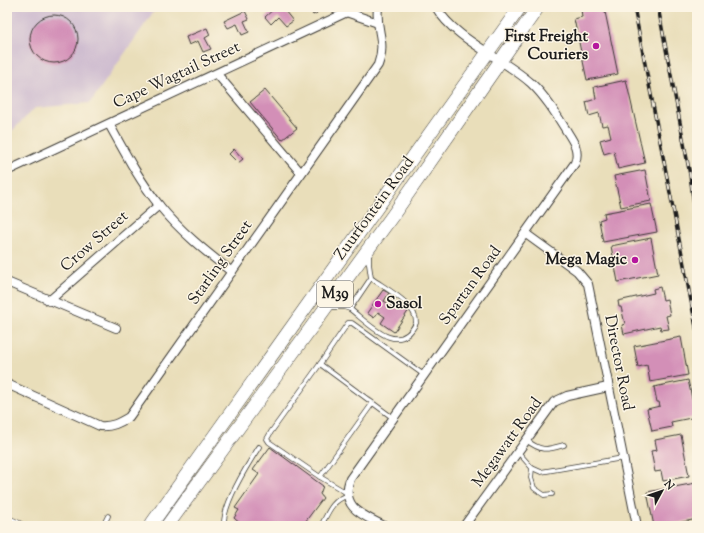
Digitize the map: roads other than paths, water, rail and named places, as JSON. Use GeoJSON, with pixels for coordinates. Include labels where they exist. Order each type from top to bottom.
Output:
{"type":"FeatureCollection","features":[{"type":"Feature","properties":{"kind":"main road","name":"Zuurfontein Road"},"geometry":{"type":"LineString","coordinates":[[150,526],[520,7]]}},
{"type":"Feature","properties":{"kind":"main road","name":"Zuurfontein Road"},"geometry":{"type":"LineString","coordinates":[[167,526],[326,307],[538,7]]}},
{"type":"Feature","properties":{"kind":"main road"},"geometry":{"type":"LineString","coordinates":[[7,521],[18,526]]}},
{"type":"Feature","properties":{"kind":"street","name":"Cape Wagtail Street"},"geometry":{"type":"LineString","coordinates":[[7,171],[217,74],[345,10],[358,7]]}},
{"type":"Feature","properties":{"kind":"street","name":"Starling Street"},"geometry":{"type":"LineString","coordinates":[[7,384],[42,398],[90,423],[109,426],[129,417],[378,65],[383,51],[383,44],[378,23],[378,7]]}},
{"type":"Feature","properties":{"kind":"street"},"geometry":{"type":"LineString","coordinates":[[436,7],[449,24],[487,52],[501,60]]}},
{"type":"Feature","properties":{"kind":"street"},"geometry":{"type":"LineString","coordinates":[[345,10],[378,23]]}},
{"type":"Feature","properties":{"kind":"street","name":"Spartan Road"},"geometry":{"type":"LineString","coordinates":[[347,494],[350,479],[526,234],[575,163],[578,152],[575,145],[542,95],[532,84],[501,60]]}},
{"type":"Feature","properties":{"kind":"street"},"geometry":{"type":"LineString","coordinates":[[217,74],[301,173]]}},
{"type":"Feature","properties":{"kind":"street"},"geometry":{"type":"LineString","coordinates":[[109,124],[128,159],[159,205],[194,242],[232,272]]}},
{"type":"Feature","properties":{"kind":"street","name":"Crow Street"},"geometry":{"type":"LineString","coordinates":[[49,300],[159,205]]}},
{"type":"Feature","properties":{"kind":"street","name":"Director Road"},"geometry":{"type":"LineString","coordinates":[[526,234],[577,272],[588,284],[637,526]]}},
{"type":"Feature","properties":{"kind":"street"},"geometry":{"type":"LineString","coordinates":[[7,282],[116,328]]}},
{"type":"Feature","properties":{"kind":"street","name":"Megawatt Road"},"geometry":{"type":"LineString","coordinates":[[464,526],[554,402],[567,396],[608,387]]}},
{"type":"Feature","properties":{"kind":"street"},"geometry":{"type":"LineString","coordinates":[[347,494],[357,511],[384,526]]}},
{"type":"Feature","properties":{"kind":"lane"},"geometry":{"type":"LineString","coordinates":[[350,309],[371,278],[369,256],[376,236]]}},
{"type":"Feature","properties":{"kind":"lane"},"geometry":{"type":"LineString","coordinates":[[326,307],[344,307],[350,309],[387,338],[401,338],[414,328],[417,317],[410,305],[371,278]]}},
{"type":"Feature","properties":{"kind":"lane"},"geometry":{"type":"LineString","coordinates":[[321,526],[335,502],[347,494],[320,477],[268,439],[350,322],[424,375]]}},
{"type":"Feature","properties":{"kind":"lane"},"geometry":{"type":"LineString","coordinates":[[320,364],[372,404],[393,418]]}},
{"type":"Feature","properties":{"kind":"lane"},"geometry":{"type":"LineString","coordinates":[[320,477],[372,404]]}},
{"type":"Feature","properties":{"kind":"lane"},"geometry":{"type":"LineString","coordinates":[[526,440],[540,449],[545,450],[564,445]]}},
{"type":"Feature","properties":{"kind":"lane"},"geometry":{"type":"LineString","coordinates":[[224,526],[225,516],[243,472],[259,447]]}},
{"type":"Feature","properties":{"kind":"lane"},"geometry":{"type":"LineString","coordinates":[[518,452],[532,468],[541,472],[623,458]]}},
{"type":"Feature","properties":{"kind":"lane"},"geometry":{"type":"LineString","coordinates":[[532,468],[531,478],[534,488],[544,495],[552,494]]}},
{"type":"Feature","properties":{"kind":"lane"},"geometry":{"type":"LineString","coordinates":[[103,526],[108,516]]}},
{"type":"Feature","properties":{"kind":"railway"},"geometry":{"type":"LineString","coordinates":[[634,7],[697,332]]}},
{"type":"Feature","properties":{"kind":"railway"},"geometry":{"type":"LineString","coordinates":[[658,7],[690,175],[697,227]]}},
{"type":"Feature","properties":{"kind":"place","name":"First Freight Couriers"},"geometry":{"type":"Point","coordinates":[596,46]}},
{"type":"Feature","properties":{"kind":"place","name":"Mega Magic"},"geometry":{"type":"Point","coordinates":[635,260]}},
{"type":"Feature","properties":{"kind":"place","name":"Sasol"},"geometry":{"type":"Point","coordinates":[378,304]}}]}
